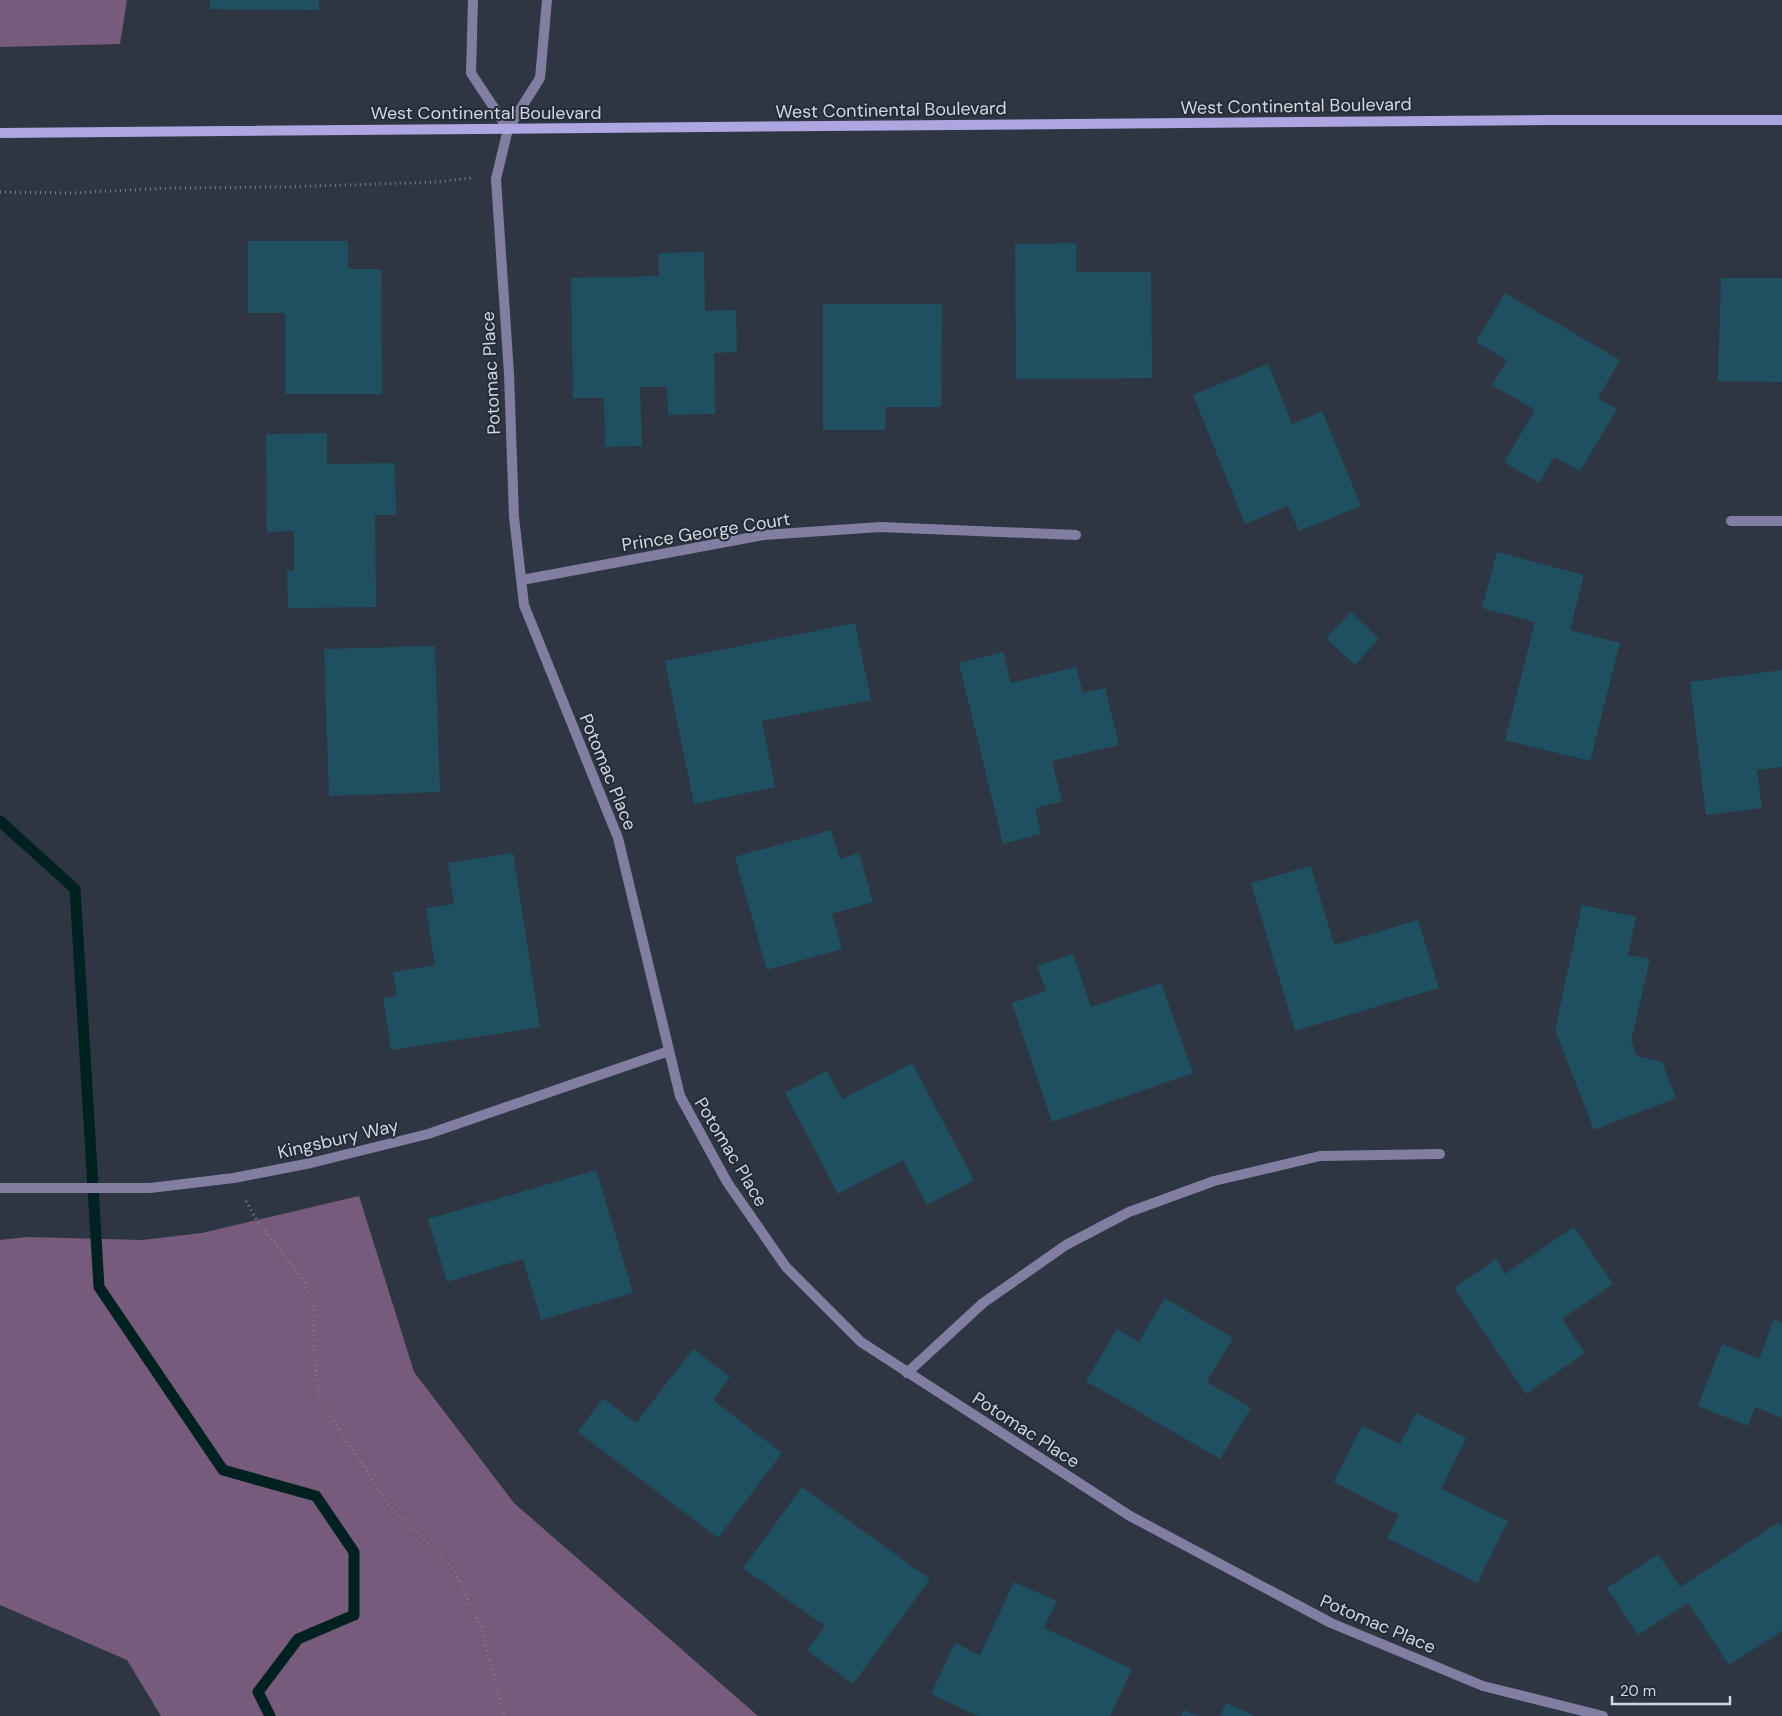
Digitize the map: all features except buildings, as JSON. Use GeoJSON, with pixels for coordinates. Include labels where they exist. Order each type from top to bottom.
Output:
{"type":"FeatureCollection","features":[{"type":"Feature","properties":{"kind":"main road","name":"West Continental Boulevard"},"geometry":{"type":"LineString","coordinates":[[0,133],[1528,120],[1782,120]]}},
{"type":"Feature","properties":{"kind":"street"},"geometry":{"type":"LineString","coordinates":[[473,0],[471,73],[508,129]]}},
{"type":"Feature","properties":{"kind":"street","name":"Potomac Place"},"geometry":{"type":"LineString","coordinates":[[547,0],[540,78],[508,129],[496,179],[509,374],[514,516],[524,605],[618,838],[680,1096],[727,1182],[786,1267],[861,1342],[1130,1516],[1331,1623],[1483,1686],[1603,1716]]}},
{"type":"Feature","properties":{"kind":"street"},"geometry":{"type":"LineString","coordinates":[[1731,521],[1782,521]]}},
{"type":"Feature","properties":{"kind":"street","name":"Prince George Court"},"geometry":{"type":"LineString","coordinates":[[522,580],[764,536],[880,527],[1076,536]]}},
{"type":"Feature","properties":{"kind":"street","name":"Kingsbury Way"},"geometry":{"type":"LineString","coordinates":[[1,1188],[150,1188],[234,1178],[311,1164],[428,1134],[669,1050]]}},
{"type":"Feature","properties":{"kind":"street"},"geometry":{"type":"LineString","coordinates":[[907,1373],[983,1303],[1066,1245],[1129,1212],[1214,1181],[1320,1156],[1440,1154]]}},
{"type":"Feature","properties":{"kind":"path"},"geometry":{"type":"LineString","coordinates":[[0,192],[71,193],[172,188],[292,187],[438,182],[469,178],[496,179]]}},
{"type":"Feature","properties":{"kind":"path"},"geometry":{"type":"LineString","coordinates":[[234,1178],[258,1222],[302,1278],[314,1304],[314,1354],[320,1398],[388,1504],[456,1572],[482,1630],[504,1716]]}},
{"type":"Feature","properties":{"kind":"shaded area"},"geometry":{"type":"Polygon","coordinates":[[[0,0],[127,0],[120,44],[0,47],[0,0]]]}},
{"type":"Feature","properties":{"kind":"shaded area"},"geometry":{"type":"Polygon","coordinates":[[[359,1196],[414,1372],[514,1503],[758,1716],[161,1716],[127,1660],[0,1605],[0,1240],[27,1237],[142,1240],[202,1233],[359,1196]]]}},
{"type":"Feature","properties":{"kind":"waterway"},"geometry":{"type":"LineString","coordinates":[[0,821],[75,889],[99,1287],[223,1470],[316,1496],[354,1552],[354,1615],[298,1639],[258,1692],[270,1716]]}}]}
